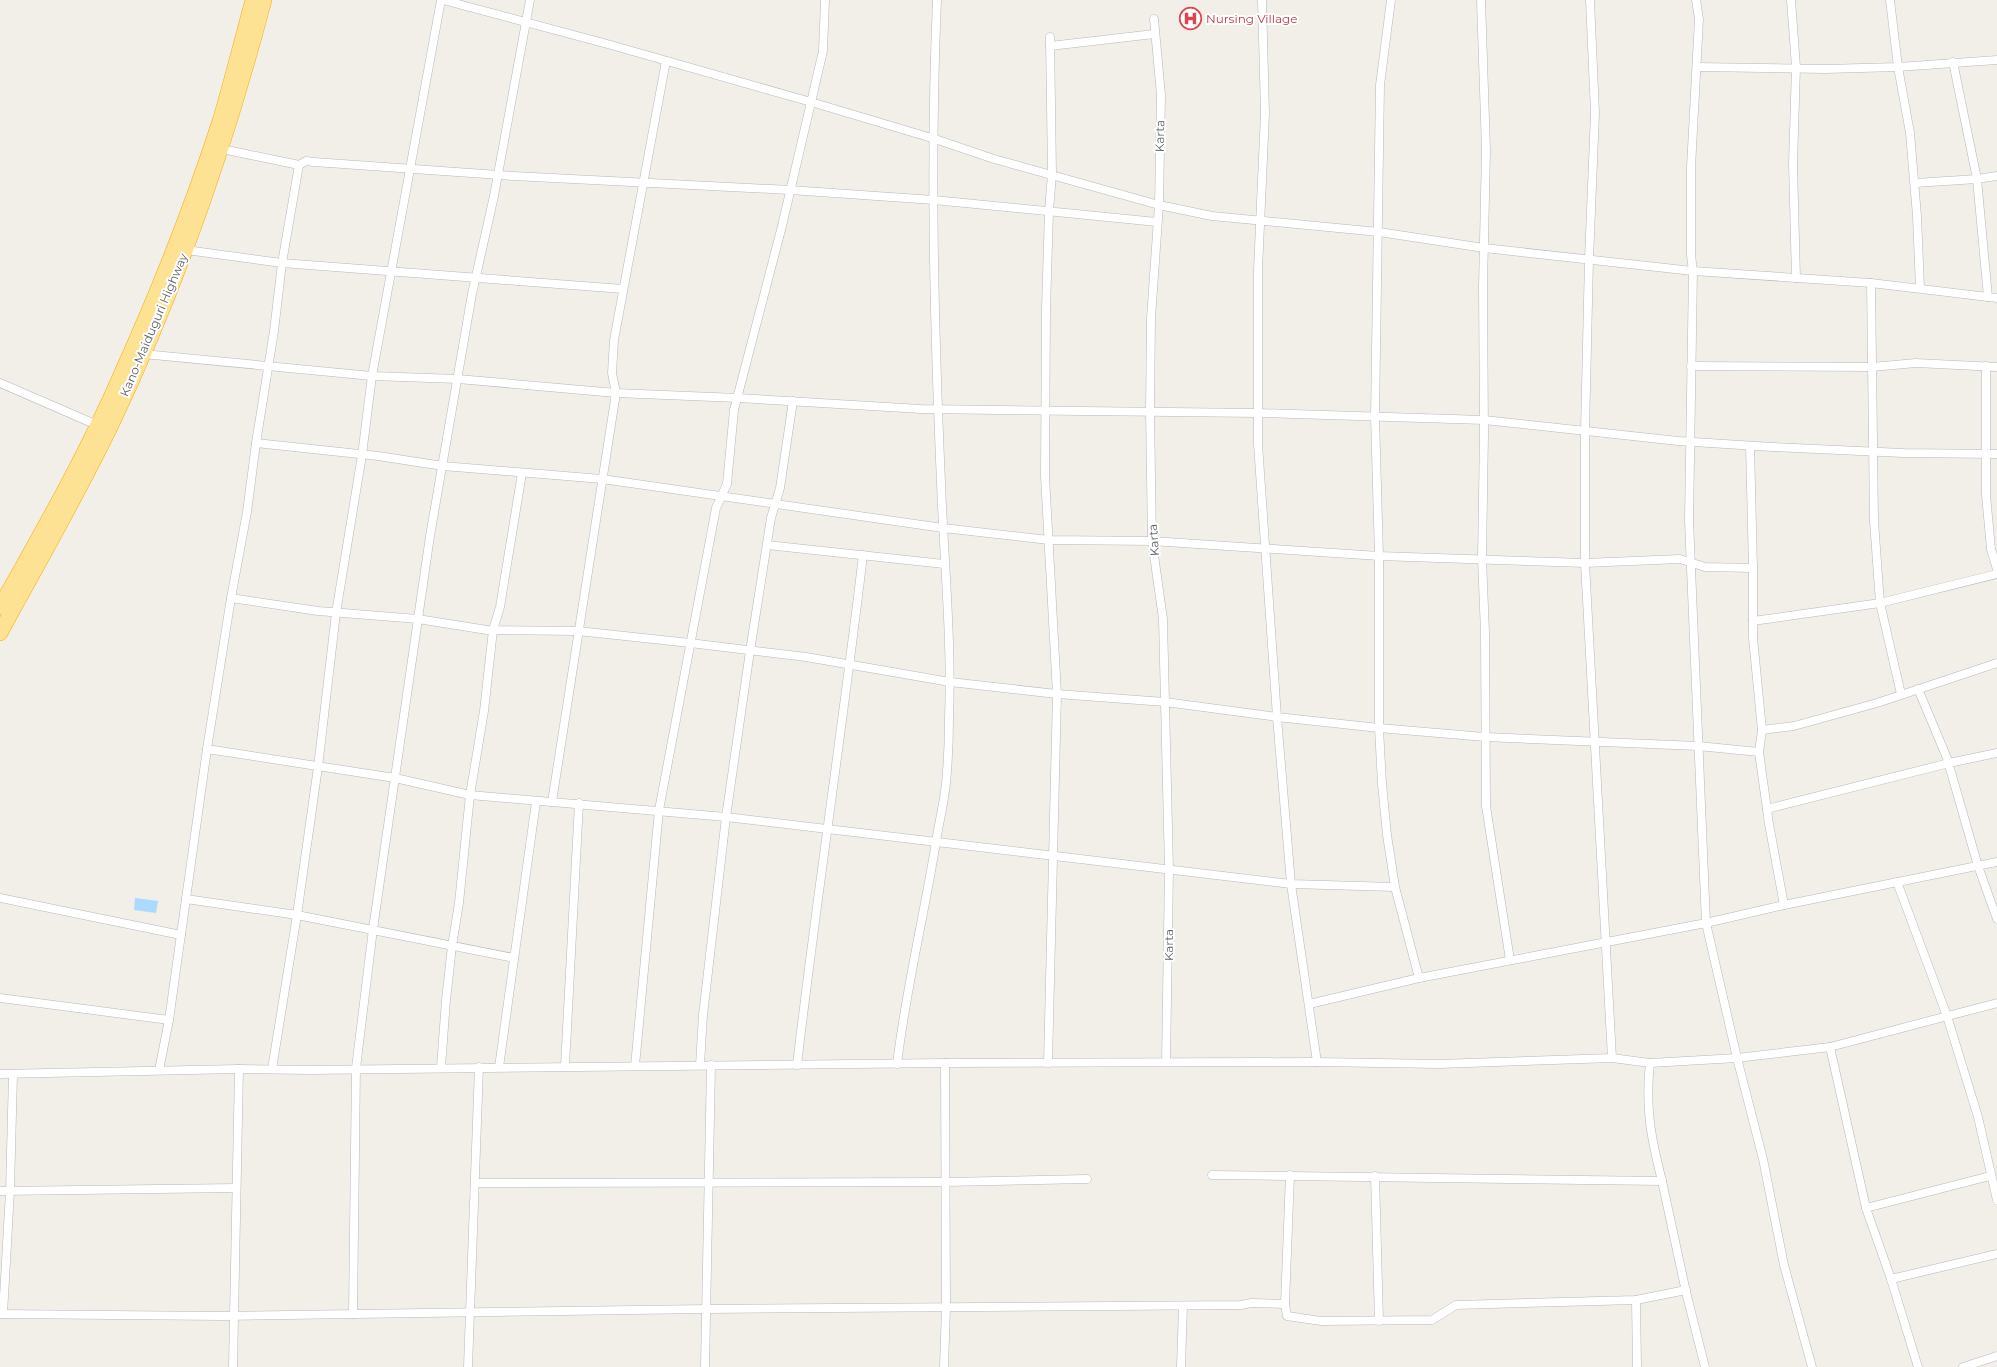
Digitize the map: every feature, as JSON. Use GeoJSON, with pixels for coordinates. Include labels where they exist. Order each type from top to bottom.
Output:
{"type":"FeatureCollection","features":[{"type":"Feature","properties":{"kind":"highway","name":"Kano-Maiduguri Highway"},"geometry":{"type":"LineString","coordinates":[[0,633],[112,423],[152,304],[220,119],[253,0]]}},
{"type":"Feature","properties":{"kind":"highway","name":"Kano-Maiduguri Highway"},"geometry":{"type":"LineString","coordinates":[[0,606],[136,354],[186,250],[222,149],[264,0]]}},
{"type":"Feature","properties":{"kind":"street"},"geometry":{"type":"LineString","coordinates":[[272,1069],[297,915],[318,767],[336,612],[362,454],[372,376],[409,169],[442,0],[811,102],[935,139],[994,159],[1159,205],[1212,216],[1379,232],[1484,248],[1693,271],[1872,282],[1997,298]]}},
{"type":"Feature","properties":{"kind":"street"},"geometry":{"type":"LineString","coordinates":[[353,1314],[356,1068],[373,930],[418,619],[475,276],[497,175],[530,0]]}},
{"type":"Feature","properties":{"kind":"street"},"geometry":{"type":"LineString","coordinates":[[635,1066],[659,810],[716,508],[727,484],[734,410],[823,51],[825,0]]}},
{"type":"Feature","properties":{"kind":"street"},"geometry":{"type":"LineString","coordinates":[[897,1064],[901,1032],[946,786],[950,682],[933,286],[935,139],[933,101],[937,0]]}},
{"type":"Feature","properties":{"kind":"street"},"geometry":{"type":"LineString","coordinates":[[1262,0],[1265,113],[1258,270],[1258,444],[1291,884],[1317,1062]]}},
{"type":"Feature","properties":{"kind":"street"},"geometry":{"type":"LineString","coordinates":[[1391,0],[1380,85],[1375,417],[1379,556],[1379,728],[1387,835],[1395,887],[1419,978]]}},
{"type":"Feature","properties":{"kind":"street"},"geometry":{"type":"LineString","coordinates":[[1481,0],[1486,150],[1482,558],[1485,633],[1486,806],[1510,960]]}},
{"type":"Feature","properties":{"kind":"street"},"geometry":{"type":"LineString","coordinates":[[1590,0],[1595,113],[1588,259],[1585,563],[1612,1058]]}},
{"type":"Feature","properties":{"kind":"street"},"geometry":{"type":"LineString","coordinates":[[1696,0],[1699,19],[1691,167],[1691,255],[1693,271],[1689,521],[1706,923],[1737,1058],[1763,1159],[1784,1265],[1812,1367]]}},
{"type":"Feature","properties":{"kind":"street"},"geometry":{"type":"LineString","coordinates":[[1791,0],[1796,67],[1793,164],[1796,278]]}},
{"type":"Feature","properties":{"kind":"street"},"geometry":{"type":"LineString","coordinates":[[1890,0],[1898,67],[1910,133],[1915,183],[1920,288]]}},
{"type":"Feature","properties":{"kind":"street","name":"Karta"},"geometry":{"type":"LineString","coordinates":[[1154,19],[1161,95],[1159,205],[1151,318],[1150,412],[1152,541],[1163,619],[1170,869],[1166,1062]]}},
{"type":"Feature","properties":{"kind":"street"},"geometry":{"type":"LineString","coordinates":[[1050,46],[1154,34]]}},
{"type":"Feature","properties":{"kind":"street"},"geometry":{"type":"LineString","coordinates":[[1048,1063],[1057,694],[1045,476],[1049,211],[1052,174],[1050,37]]}},
{"type":"Feature","properties":{"kind":"street"},"geometry":{"type":"LineString","coordinates":[[1697,66],[1825,69],[1898,67],[1997,60]]}},
{"type":"Feature","properties":{"kind":"street"},"geometry":{"type":"LineString","coordinates":[[552,802],[616,394],[612,372],[614,340],[666,61]]}},
{"type":"Feature","properties":{"kind":"street"},"geometry":{"type":"LineString","coordinates":[[1953,62],[1977,179],[1988,297]]}},
{"type":"Feature","properties":{"kind":"street"},"geometry":{"type":"LineString","coordinates":[[222,149],[299,165],[306,161],[644,184],[790,190],[934,200],[1157,222]]}},
{"type":"Feature","properties":{"kind":"street"},"geometry":{"type":"LineString","coordinates":[[159,1070],[169,1020],[207,749],[247,512],[274,331],[282,263],[299,165]]}},
{"type":"Feature","properties":{"kind":"street"},"geometry":{"type":"LineString","coordinates":[[1915,183],[1997,176]]}},
{"type":"Feature","properties":{"kind":"street"},"geometry":{"type":"LineString","coordinates":[[186,250],[282,263],[475,276],[623,289]]}},
{"type":"Feature","properties":{"kind":"street"},"geometry":{"type":"LineString","coordinates":[[1872,282],[1874,521],[1880,603],[1900,694]]}},
{"type":"Feature","properties":{"kind":"street"},"geometry":{"type":"LineString","coordinates":[[136,354],[372,376],[458,379],[616,394],[738,398],[939,409],[1258,413],[1484,420],[1750,446],[1874,452],[1997,454]]}},
{"type":"Feature","properties":{"kind":"street"},"geometry":{"type":"LineString","coordinates":[[1691,366],[1872,367],[1916,364],[1997,367]]}},
{"type":"Feature","properties":{"kind":"street"},"geometry":{"type":"LineString","coordinates":[[1986,366],[1986,494],[1990,540],[1997,569]]}},
{"type":"Feature","properties":{"kind":"street"},"geometry":{"type":"LineString","coordinates":[[0,383],[97,425]]}},
{"type":"Feature","properties":{"kind":"street"},"geometry":{"type":"LineString","coordinates":[[700,1065],[703,1015],[726,816],[771,518],[777,504],[793,401]]}},
{"type":"Feature","properties":{"kind":"street"},"geometry":{"type":"LineString","coordinates":[[256,443],[362,454],[443,466],[602,479],[943,528],[1049,540],[1152,541],[1379,556],[1585,563],[1680,559],[1705,567],[1754,568]]}},
{"type":"Feature","properties":{"kind":"street"},"geometry":{"type":"LineString","coordinates":[[1750,446],[1754,568],[1753,638],[1762,730],[1759,752],[1766,809],[1784,905]]}},
{"type":"Feature","properties":{"kind":"street"},"geometry":{"type":"LineString","coordinates":[[441,1067],[452,946],[459,903],[470,795],[484,711],[493,630],[500,607],[522,473]]}},
{"type":"Feature","properties":{"kind":"street"},"geometry":{"type":"LineString","coordinates":[[768,545],[944,564]]}},
{"type":"Feature","properties":{"kind":"street"},"geometry":{"type":"LineString","coordinates":[[797,1064],[809,959],[828,830],[863,555]]}},
{"type":"Feature","properties":{"kind":"street"},"geometry":{"type":"LineString","coordinates":[[1753,621],[1880,603],[1997,574]]}},
{"type":"Feature","properties":{"kind":"street"},"geometry":{"type":"LineString","coordinates":[[231,598],[336,612],[418,619],[493,630],[578,631],[690,643],[850,664],[950,682],[1057,694],[1165,702],[1379,728],[1485,737],[1698,746],[1759,752]]}},
{"type":"Feature","properties":{"kind":"street"},"geometry":{"type":"LineString","coordinates":[[1762,730],[1794,726],[1877,703],[1997,663]]}},
{"type":"Feature","properties":{"kind":"street"},"geometry":{"type":"LineString","coordinates":[[1918,690],[1949,763],[1978,866],[1997,919]]}},
{"type":"Feature","properties":{"kind":"street"},"geometry":{"type":"LineString","coordinates":[[207,749],[395,778],[470,795],[536,802],[579,803],[726,816],[828,830],[1291,884],[1395,887]]}},
{"type":"Feature","properties":{"kind":"street"},"geometry":{"type":"LineString","coordinates":[[1766,809],[1949,763],[1997,753]]}},
{"type":"Feature","properties":{"kind":"street"},"geometry":{"type":"LineString","coordinates":[[499,1067],[536,802]]}},
{"type":"Feature","properties":{"kind":"street"},"geometry":{"type":"LineString","coordinates":[[565,1066],[579,803]]}},
{"type":"Feature","properties":{"kind":"street"},"geometry":{"type":"LineString","coordinates":[[1309,1004],[1419,978],[1706,923],[1784,905],[1997,862]]}},
{"type":"Feature","properties":{"kind":"street"},"geometry":{"type":"LineString","coordinates":[[1897,882],[1948,1016],[1978,1117],[1997,1200]]}},
{"type":"Feature","properties":{"kind":"street"},"geometry":{"type":"LineString","coordinates":[[0,898],[181,935]]}},
{"type":"Feature","properties":{"kind":"street"},"geometry":{"type":"LineString","coordinates":[[186,899],[297,915],[514,958]]}},
{"type":"Feature","properties":{"kind":"street"},"geometry":{"type":"LineString","coordinates":[[0,998],[169,1020]]}},
{"type":"Feature","properties":{"kind":"street"},"geometry":{"type":"LineString","coordinates":[[0,1074],[238,1069],[797,1064],[1317,1062],[1439,1064],[1612,1058],[1650,1063],[1737,1058],[1830,1047],[1997,1003]]}},
{"type":"Feature","properties":{"kind":"street"},"geometry":{"type":"LineString","coordinates":[[1830,1047],[1866,1208],[1891,1279],[1918,1367]]}},
{"type":"Feature","properties":{"kind":"street"},"geometry":{"type":"LineString","coordinates":[[944,1367],[946,1307],[945,1063]]}},
{"type":"Feature","properties":{"kind":"street"},"geometry":{"type":"LineString","coordinates":[[1650,1063],[1647,1092],[1652,1140],[1705,1367]]}},
{"type":"Feature","properties":{"kind":"street"},"geometry":{"type":"LineString","coordinates":[[706,1367],[711,1065]]}},
{"type":"Feature","properties":{"kind":"street"},"geometry":{"type":"LineString","coordinates":[[468,1367],[479,1067]]}},
{"type":"Feature","properties":{"kind":"street"},"geometry":{"type":"LineString","coordinates":[[234,1367],[238,1069]]}},
{"type":"Feature","properties":{"kind":"street"},"geometry":{"type":"LineString","coordinates":[[13,1074],[10,1191],[2,1314],[234,1316],[707,1309],[1241,1306],[1251,1303],[1285,1304]]}},
{"type":"Feature","properties":{"kind":"street"},"geometry":{"type":"LineString","coordinates":[[1988,1167],[1997,1165]]}},
{"type":"Feature","properties":{"kind":"street"},"geometry":{"type":"LineString","coordinates":[[1212,1175],[1290,1174],[1662,1180]]}},
{"type":"Feature","properties":{"kind":"street"},"geometry":{"type":"LineString","coordinates":[[1290,1174],[1285,1304],[1287,1316],[1321,1321],[1432,1320],[1456,1305],[1636,1300],[1686,1290]]}},
{"type":"Feature","properties":{"kind":"street"},"geometry":{"type":"LineString","coordinates":[[1375,1176],[1379,1321]]}},
{"type":"Feature","properties":{"kind":"street"},"geometry":{"type":"LineString","coordinates":[[1866,1208],[1990,1176]]}},
{"type":"Feature","properties":{"kind":"street"},"geometry":{"type":"LineString","coordinates":[[475,1183],[946,1182],[1088,1179]]}},
{"type":"Feature","properties":{"kind":"street"},"geometry":{"type":"LineString","coordinates":[[0,1191],[236,1188]]}},
{"type":"Feature","properties":{"kind":"street"},"geometry":{"type":"LineString","coordinates":[[1891,1279],[1997,1254]]}},
{"type":"Feature","properties":{"kind":"street"},"geometry":{"type":"LineString","coordinates":[[1636,1300],[1637,1367]]}},
{"type":"Feature","properties":{"kind":"street"},"geometry":{"type":"LineString","coordinates":[[1181,1367],[1183,1306]]}},
{"type":"Feature","properties":{"kind":"street"},"geometry":{"type":"LineString","coordinates":[[1963,1367],[1997,1356]]}},
{"type":"Feature","properties":{"kind":"water"},"geometry":{"type":"Polygon","coordinates":[[[135,898],[158,901],[156,913],[134,910],[135,898]]]}},
{"type":"Feature","properties":{"kind":"place","name":"Nursing Village"},"geometry":{"type":"Point","coordinates":[1190,19]}}]}
